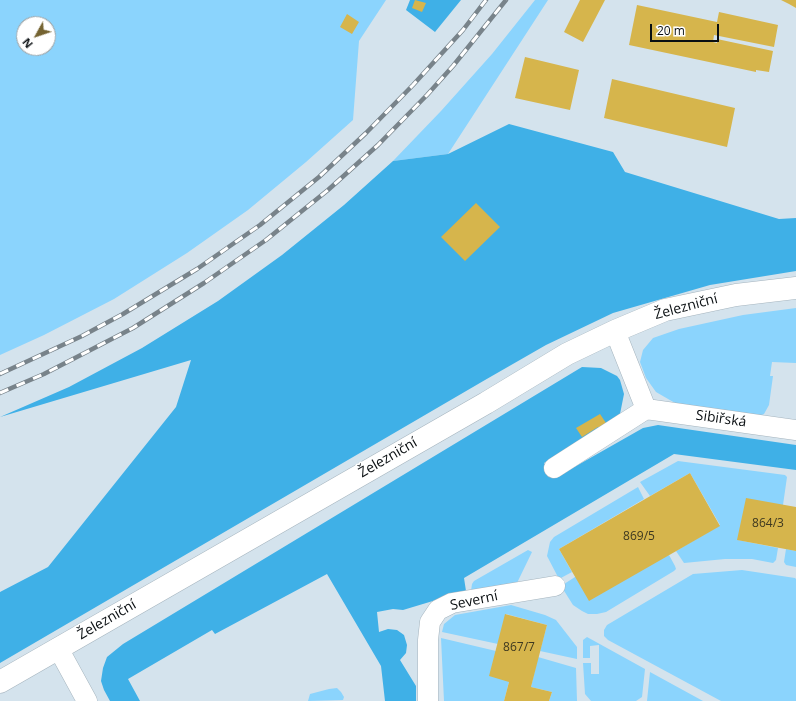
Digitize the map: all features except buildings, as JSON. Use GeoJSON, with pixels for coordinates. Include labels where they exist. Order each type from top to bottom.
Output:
{"type":"FeatureCollection","features":[{"type":"Feature","properties":{"kind":"street","name":"Železniční"},"geometry":{"type":"LineString","coordinates":[[0,682],[486,403],[567,354],[615,331],[665,310],[736,294],[796,288]]}},
{"type":"Feature","properties":{"kind":"street"},"geometry":{"type":"LineString","coordinates":[[554,468],[646,409],[615,331]]}},
{"type":"Feature","properties":{"kind":"street","name":"Sibiřská"},"geometry":{"type":"LineString","coordinates":[[646,409],[796,430]]}},
{"type":"Feature","properties":{"kind":"street","name":"Severní"},"geometry":{"type":"LineString","coordinates":[[428,701],[428,640],[430,622],[438,610],[452,603],[554,586]]}},
{"type":"Feature","properties":{"kind":"street"},"geometry":{"type":"LineString","coordinates":[[58,648],[87,701]]}},
{"type":"Feature","properties":{"kind":"shaded area"},"geometry":{"type":"Polygon","coordinates":[[[0,0],[386,0],[359,41],[353,120],[306,162],[248,210],[187,253],[114,299],[44,335],[0,355],[0,0]]]}},
{"type":"Feature","properties":{"kind":"shaded area"},"geometry":{"type":"Polygon","coordinates":[[[410,0],[461,0],[435,32],[406,10],[410,0]]]}},
{"type":"Feature","properties":{"kind":"shaded area"},"geometry":{"type":"Polygon","coordinates":[[[535,0],[548,0],[448,154],[393,161],[441,111],[492,54],[535,0]]]}},
{"type":"Feature","properties":{"kind":"shaded area"},"geometry":{"type":"Polygon","coordinates":[[[509,124],[613,152],[625,172],[779,219],[796,218],[796,271],[710,285],[613,313],[546,345],[0,663],[0,592],[48,567],[176,407],[191,360],[0,417],[69,387],[142,348],[218,301],[282,255],[344,205],[393,161],[448,154],[509,124]]]}},
{"type":"Feature","properties":{"kind":"shaded area"},"geometry":{"type":"Polygon","coordinates":[[[796,308],[796,363],[772,362],[770,376],[773,376],[769,405],[764,414],[757,417],[675,403],[656,392],[646,378],[640,362],[643,350],[653,338],[679,329],[743,315],[796,308]]]}},
{"type":"Feature","properties":{"kind":"shaded area"},"geometry":{"type":"Polygon","coordinates":[[[582,367],[601,368],[617,376],[620,380],[624,394],[620,414],[613,422],[544,463],[555,478],[643,428],[658,425],[796,445],[796,470],[674,454],[464,578],[466,591],[403,610],[393,609],[377,612],[379,632],[388,629],[397,630],[404,635],[407,645],[406,653],[400,660],[416,686],[416,701],[385,701],[381,666],[327,574],[215,634],[212,630],[128,679],[140,701],[110,701],[101,681],[103,668],[107,657],[123,644],[582,367]]]}},
{"type":"Feature","properties":{"kind":"shaded area"},"geometry":{"type":"Polygon","coordinates":[[[678,461],[785,475],[787,477],[783,505],[738,540],[778,548],[776,560],[773,563],[752,559],[725,559],[684,563],[676,551],[720,525],[690,473],[650,496],[640,482],[678,461]]]}},
{"type":"Feature","properties":{"kind":"shaded area"},"geometry":{"type":"Polygon","coordinates":[[[638,487],[644,499],[559,549],[572,572],[559,579],[547,556],[550,542],[554,537],[638,487]]]}},
{"type":"Feature","properties":{"kind":"shaded area"},"geometry":{"type":"Polygon","coordinates":[[[786,549],[796,551],[796,567],[786,565],[784,562],[786,549]]]}},
{"type":"Feature","properties":{"kind":"shaded area"},"geometry":{"type":"Polygon","coordinates":[[[528,550],[532,552],[517,583],[471,591],[474,581],[528,550]]]}},
{"type":"Feature","properties":{"kind":"shaded area"},"geometry":{"type":"Polygon","coordinates":[[[669,555],[676,569],[674,571],[606,612],[588,614],[582,611],[573,605],[561,586],[575,577],[669,555]]]}},
{"type":"Feature","properties":{"kind":"shaded area"},"geometry":{"type":"Polygon","coordinates":[[[742,570],[796,579],[796,701],[721,701],[608,640],[604,636],[604,630],[607,625],[693,574],[742,570]]]}},
{"type":"Feature","properties":{"kind":"shaded area"},"geometry":{"type":"Polygon","coordinates":[[[511,605],[545,615],[556,620],[577,647],[577,659],[540,651],[547,625],[506,614],[498,644],[442,632],[444,624],[455,615],[511,605]]]}},
{"type":"Feature","properties":{"kind":"shaded area"},"geometry":{"type":"Polygon","coordinates":[[[587,637],[645,669],[642,697],[636,701],[591,701],[585,694],[583,663],[591,663],[591,674],[599,674],[599,645],[590,646],[590,658],[583,658],[583,640],[587,637]]]}},
{"type":"Feature","properties":{"kind":"shaded area"},"geometry":{"type":"Polygon","coordinates":[[[441,638],[496,651],[509,682],[504,701],[444,701],[441,638]]]}},
{"type":"Feature","properties":{"kind":"shaded area"},"geometry":{"type":"Polygon","coordinates":[[[538,657],[576,668],[577,701],[549,701],[552,692],[531,687],[538,657]]]}},
{"type":"Feature","properties":{"kind":"shaded area"},"geometry":{"type":"Polygon","coordinates":[[[650,672],[703,701],[647,701],[650,672]]]}},
{"type":"Feature","properties":{"kind":"shaded area"},"geometry":{"type":"Polygon","coordinates":[[[337,688],[344,697],[343,700],[308,701],[310,694],[337,688]]]}},
{"type":"Feature","properties":{"kind":"railway"},"geometry":{"type":"LineString","coordinates":[[0,374],[82,336],[123,314],[197,269],[260,225],[319,177],[366,133],[413,85],[463,30],[486,0]]}},
{"type":"Feature","properties":{"kind":"railway"},"geometry":{"type":"LineString","coordinates":[[0,393],[44,374],[133,328],[204,283],[266,240],[328,190],[378,145],[453,66],[506,0]]}}]}
